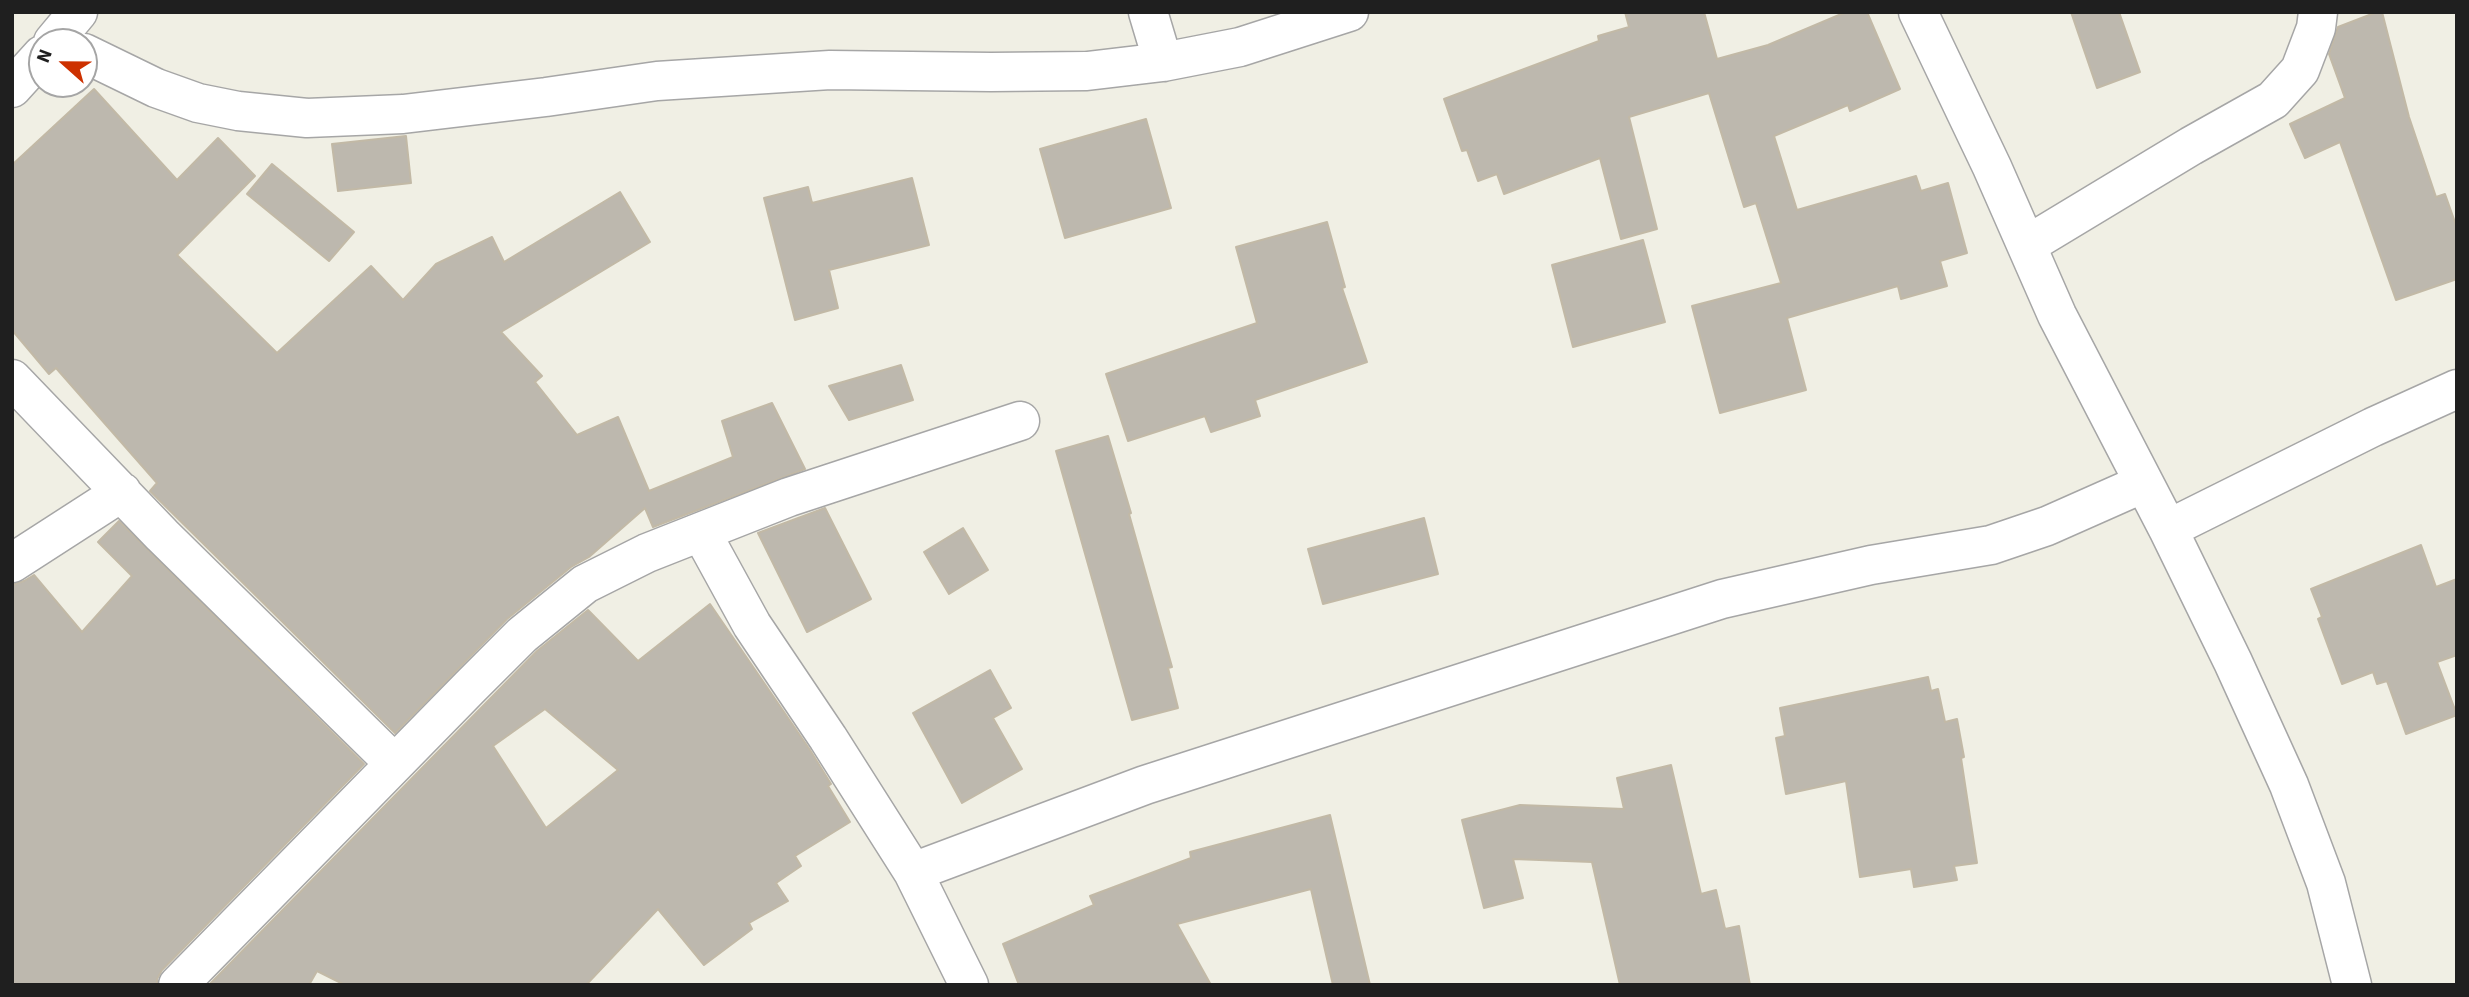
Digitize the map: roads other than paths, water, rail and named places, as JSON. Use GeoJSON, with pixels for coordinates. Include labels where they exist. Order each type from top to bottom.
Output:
{"type":"FeatureCollection","features":[{"type":"Feature","properties":{"kind":"street"},"geometry":{"type":"LineString","coordinates":[[1148,12],[1163,62]]}},
{"type":"Feature","properties":{"kind":"street"},"geometry":{"type":"LineString","coordinates":[[98,58],[145,83],[198,103],[239,111],[307,118],[403,114],[697,78],[830,70],[1087,71],[1163,62],[1240,47],[1349,12]]}},
{"type":"Feature","properties":{"kind":"street"},"geometry":{"type":"LineString","coordinates":[[1918,12],[1992,167],[2057,315],[2168,529],[2289,785],[2326,883],[2351,985]]}},
{"type":"Feature","properties":{"kind":"street"},"geometry":{"type":"LineString","coordinates":[[2027,245],[2273,100],[2300,70],[2316,29],[2318,12]]}},
{"type":"Feature","properties":{"kind":"street"},"geometry":{"type":"LineString","coordinates":[[12,88],[28,73]]}},
{"type":"Feature","properties":{"kind":"street"},"geometry":{"type":"LineString","coordinates":[[12,379],[162,536],[393,762]]}},
{"type":"Feature","properties":{"kind":"street"},"geometry":{"type":"LineString","coordinates":[[2168,529],[2373,427],[2457,389]]}},
{"type":"Feature","properties":{"kind":"street"},"geometry":{"type":"LineString","coordinates":[[178,985],[393,762],[522,635],[585,584],[647,553],[789,497],[1020,421]]}},
{"type":"Feature","properties":{"kind":"street"},"geometry":{"type":"LineString","coordinates":[[913,873],[1144,785],[1722,599],[1871,565],[1991,545],[2047,526],[2144,483]]}},
{"type":"Feature","properties":{"kind":"street"},"geometry":{"type":"LineString","coordinates":[[12,563],[122,492]]}},
{"type":"Feature","properties":{"kind":"street"},"geometry":{"type":"LineString","coordinates":[[701,532],[752,625],[828,738],[913,873],[969,985]]}}]}
